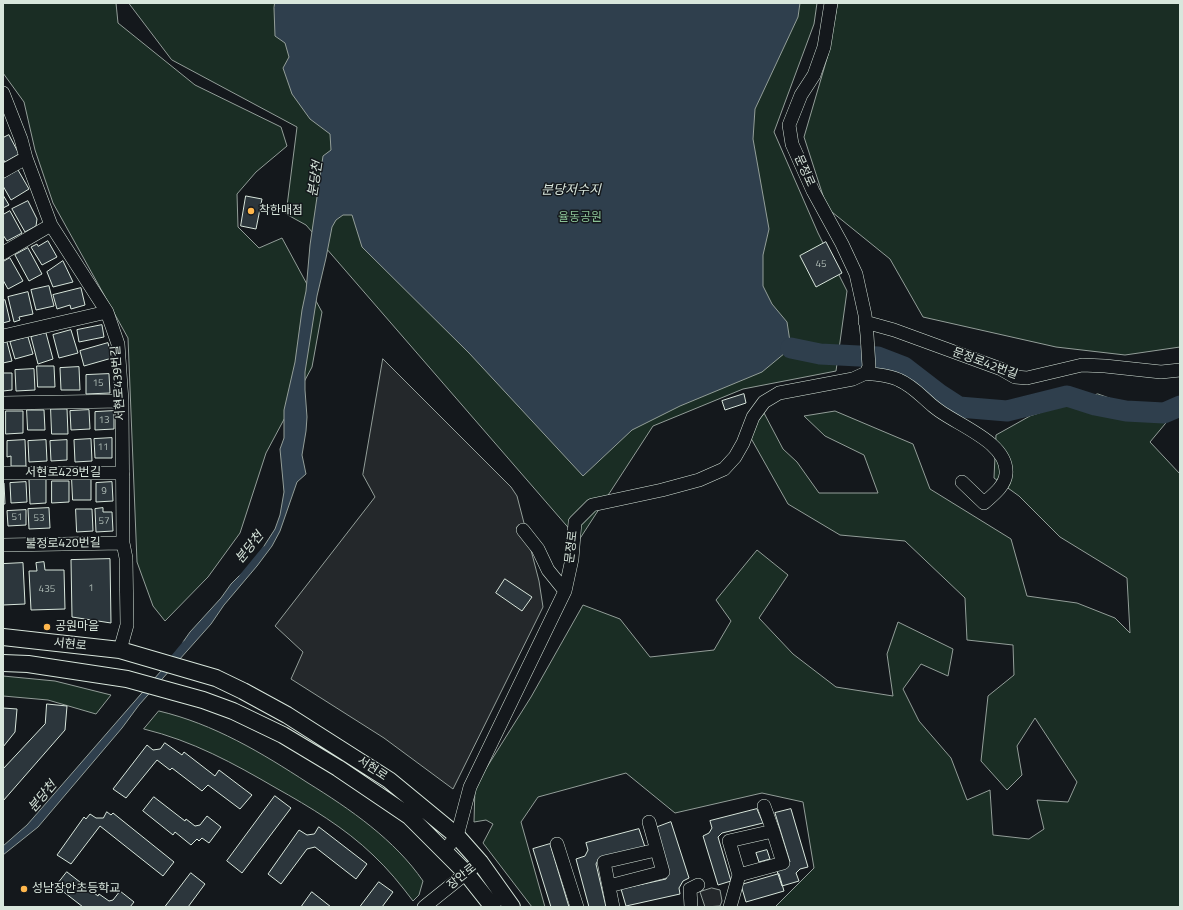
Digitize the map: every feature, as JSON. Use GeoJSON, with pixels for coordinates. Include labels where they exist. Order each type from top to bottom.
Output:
{"type":"FeatureCollection","features":[{"type":"Feature","properties":{"kind":"main road","name":"서현로"},"geometry":{"type":"LineString","coordinates":[[3,637],[120,650],[216,678],[249,694],[287,715],[389,780],[457,836],[480,862],[512,907]]}},
{"type":"Feature","properties":{"kind":"main road","name":"서현로"},"geometry":{"type":"LineString","coordinates":[[3,663],[28,664],[127,679],[203,700],[283,735],[332,764],[409,816],[466,873],[493,907]]}},
{"type":"Feature","properties":{"kind":"street","name":"문정로"},"geometry":{"type":"LineString","coordinates":[[444,851],[457,836],[462,812],[470,787],[565,591],[572,559],[575,522],[592,504],[662,490],[699,480],[724,469],[735,457],[743,443],[753,417],[764,402],[779,393],[853,379],[867,370],[867,336],[856,274],[842,244],[813,191],[792,144],[789,125],[801,95],[814,75],[824,47],[831,3]]}},
{"type":"Feature","properties":{"kind":"street","name":"서현로439번길"},"geometry":{"type":"LineString","coordinates":[[3,93],[51,225],[107,312],[118,344],[122,401],[123,543],[126,558],[127,625],[120,650]]}},
{"type":"Feature","properties":{"kind":"street"},"geometry":{"type":"LineString","coordinates":[[3,172],[26,158]]}},
{"type":"Feature","properties":{"kind":"street"},"geometry":{"type":"LineString","coordinates":[[3,253],[51,225]]}},
{"type":"Feature","properties":{"kind":"street"},"geometry":{"type":"LineString","coordinates":[[3,336],[107,312]]}},
{"type":"Feature","properties":{"kind":"street","name":"문정로42번길"},"geometry":{"type":"LineString","coordinates":[[865,322],[894,330],[1001,369],[1015,377],[1027,378],[1082,365],[1161,372],[1180,370]]}},
{"type":"Feature","properties":{"kind":"street"},"geometry":{"type":"LineString","coordinates":[[867,370],[898,379],[911,386],[934,407],[990,442],[1003,459],[1006,474],[1001,487],[984,503],[962,482]]}},
{"type":"Feature","properties":{"kind":"street"},"geometry":{"type":"LineString","coordinates":[[3,403],[122,401]]}},
{"type":"Feature","properties":{"kind":"street","name":"서현로429번길"},"geometry":{"type":"LineString","coordinates":[[3,473],[123,473]]}},
{"type":"Feature","properties":{"kind":"street"},"geometry":{"type":"LineString","coordinates":[[523,530],[538,550],[548,570],[565,591]]}},
{"type":"Feature","properties":{"kind":"street","name":"불정로420번길"},"geometry":{"type":"LineString","coordinates":[[3,545],[123,543]]}},
{"type":"Feature","properties":{"kind":"street"},"geometry":{"type":"LineString","coordinates":[[739,875],[783,863],[764,806]]}},
{"type":"Feature","properties":{"kind":"street"},"geometry":{"type":"LineString","coordinates":[[609,886],[663,872],[649,822]]}},
{"type":"Feature","properties":{"kind":"street"},"geometry":{"type":"LineString","coordinates":[[730,907],[739,875],[729,841],[773,831]]}},
{"type":"Feature","properties":{"kind":"street"},"geometry":{"type":"LineString","coordinates":[[557,844],[577,907]]}},
{"type":"Feature","properties":{"kind":"street"},"geometry":{"type":"LineString","coordinates":[[613,907],[604,862],[656,850]]}},
{"type":"Feature","properties":{"kind":"street","name":"장안로"},"geometry":{"type":"LineString","coordinates":[[424,907],[480,862]]}},
{"type":"Feature","properties":{"kind":"street"},"geometry":{"type":"LineString","coordinates":[[691,907],[690,889],[698,885]]}},
{"type":"Feature","properties":{"kind":"green space"},"geometry":{"type":"Polygon","coordinates":[[[3,3],[116,3],[118,23],[195,85],[281,127],[287,146],[256,172],[237,194],[238,227],[259,248],[282,238],[322,312],[312,367],[266,453],[240,533],[208,577],[165,621],[153,606],[137,562],[128,338],[53,203],[35,150],[24,102],[3,73],[3,3]]]}},
{"type":"Feature","properties":{"kind":"green space","name":"분당저수지"},"geometry":{"type":"Polygon","coordinates":[[[129,3],[817,3],[814,24],[774,132],[818,233],[847,291],[836,371],[743,389],[653,426],[579,540],[306,225],[286,214],[297,127],[172,60],[129,3]]]}},
{"type":"Feature","properties":{"kind":"green space"},"geometry":{"type":"Polygon","coordinates":[[[838,3],[1180,3],[1180,347],[1125,355],[1056,347],[923,317],[890,259],[827,208],[804,137],[828,55],[838,3]]]}},
{"type":"Feature","properties":{"kind":"green space"},"geometry":{"type":"Polygon","coordinates":[[[1098,394],[1148,412],[1180,406],[1150,442],[1180,474],[1180,907],[775,907],[814,868],[803,802],[762,793],[675,813],[626,773],[538,797],[521,822],[545,907],[532,907],[483,843],[493,824],[486,820],[474,822],[475,786],[531,697],[583,605],[620,619],[650,657],[714,650],[731,621],[716,600],[757,550],[788,575],[759,618],[793,654],[836,687],[893,696],[887,654],[898,622],[953,649],[948,676],[921,664],[903,689],[919,721],[951,758],[967,800],[990,790],[993,835],[1029,839],[1044,829],[1037,800],[1068,802],[1077,782],[1035,718],[1017,746],[1022,775],[1007,790],[981,761],[988,696],[1014,675],[1013,645],[967,640],[965,598],[905,541],[840,535],[788,504],[748,433],[764,413],[783,449],[797,462],[819,493],[878,493],[864,455],[825,436],[804,416],[835,411],[913,444],[930,489],[1011,539],[1027,596],[1077,603],[1115,618],[1130,633],[1127,578],[1060,537],[1019,496],[994,478],[996,435],[1030,416],[1098,394]]]}},
{"type":"Feature","properties":{"kind":"green space"},"geometry":{"type":"Polygon","coordinates":[[[3,676],[55,681],[111,695],[96,714],[48,700],[3,696],[3,676]]]}},
{"type":"Feature","properties":{"kind":"green space"},"geometry":{"type":"Polygon","coordinates":[[[159,711],[199,724],[255,750],[324,793],[371,826],[399,852],[423,881],[419,895],[413,901],[379,860],[327,818],[244,770],[196,746],[144,729],[159,711]]]}},
{"type":"Feature","properties":{"kind":"shaded area"},"geometry":{"type":"Polygon","coordinates":[[[383,359],[511,487],[517,496],[539,581],[543,607],[453,789],[384,738],[291,679],[303,652],[275,626],[375,497],[363,475],[383,359]]]}},
{"type":"Feature","properties":{"kind":"shaded area"},"geometry":{"type":"Polygon","coordinates":[[[712,888],[720,890],[722,901],[720,906],[705,907],[700,892],[712,888]]]}},
{"type":"Feature","properties":{"kind":"water","name":"분당저수지"},"geometry":{"type":"Polygon","coordinates":[[[275,3],[800,3],[798,17],[755,109],[753,139],[769,229],[763,255],[763,286],[772,304],[787,322],[791,348],[762,372],[680,406],[632,430],[583,476],[469,353],[362,247],[352,215],[343,215],[336,220],[332,227],[317,296],[305,372],[307,417],[302,455],[306,474],[297,482],[280,531],[272,546],[224,605],[211,624],[139,705],[122,728],[38,827],[3,855],[3,846],[27,825],[181,648],[190,632],[221,598],[231,584],[255,560],[275,529],[280,515],[284,492],[280,449],[284,438],[284,410],[295,362],[306,291],[310,245],[323,156],[331,150],[330,134],[310,119],[292,94],[283,68],[289,57],[285,43],[275,36],[275,3]]]}},
{"type":"Feature","properties":{"kind":"building"},"geometry":{"type":"Polygon","coordinates":[[[9,135],[19,154],[5,162],[3,159],[3,138],[9,135]]]}},
{"type":"Feature","properties":{"kind":"building"},"geometry":{"type":"Polygon","coordinates":[[[18,170],[29,189],[11,200],[3,186],[3,179],[18,170]]]}},
{"type":"Feature","properties":{"kind":"building"},"geometry":{"type":"Polygon","coordinates":[[[3,195],[9,205],[3,208],[3,195]]]}},
{"type":"Feature","properties":{"kind":"building"},"geometry":{"type":"Polygon","coordinates":[[[246,196],[262,199],[256,229],[241,226],[246,196]]]}},
{"type":"Feature","properties":{"kind":"building"},"geometry":{"type":"Polygon","coordinates":[[[28,201],[37,219],[36,226],[25,232],[12,209],[28,201]]]}},
{"type":"Feature","properties":{"kind":"building"},"geometry":{"type":"Polygon","coordinates":[[[10,211],[22,233],[7,241],[3,235],[3,215],[10,211]]]}},
{"type":"Feature","properties":{"kind":"building"},"geometry":{"type":"Polygon","coordinates":[[[48,241],[57,257],[42,265],[31,247],[37,244],[38,246],[48,241]]]}},
{"type":"Feature","properties":{"kind":"building"},"geometry":{"type":"Polygon","coordinates":[[[826,242],[842,273],[816,287],[800,256],[826,242]]]}},
{"type":"Feature","properties":{"kind":"building"},"geometry":{"type":"Polygon","coordinates":[[[28,248],[42,274],[29,281],[15,255],[28,248]]]}},
{"type":"Feature","properties":{"kind":"building"},"geometry":{"type":"Polygon","coordinates":[[[10,258],[23,281],[8,289],[3,280],[3,262],[10,258]]]}},
{"type":"Feature","properties":{"kind":"building"},"geometry":{"type":"Polygon","coordinates":[[[63,261],[73,282],[53,287],[47,272],[63,261]]]}},
{"type":"Feature","properties":{"kind":"building"},"geometry":{"type":"Polygon","coordinates":[[[49,286],[54,306],[36,310],[31,290],[49,286]]]}},
{"type":"Feature","properties":{"kind":"building"},"geometry":{"type":"Polygon","coordinates":[[[81,288],[85,305],[71,309],[70,305],[57,309],[53,295],[81,288]]]}},
{"type":"Feature","properties":{"kind":"building"},"geometry":{"type":"Polygon","coordinates":[[[28,292],[33,314],[19,317],[20,320],[14,322],[8,297],[28,292]]]}},
{"type":"Feature","properties":{"kind":"building"},"geometry":{"type":"Polygon","coordinates":[[[5,300],[10,321],[3,323],[3,301],[5,300]]]}},
{"type":"Feature","properties":{"kind":"building"},"geometry":{"type":"Polygon","coordinates":[[[102,325],[104,337],[79,342],[77,330],[102,325]]]}},
{"type":"Feature","properties":{"kind":"building"},"geometry":{"type":"Polygon","coordinates":[[[71,330],[78,353],[59,358],[53,335],[71,330]]]}},
{"type":"Feature","properties":{"kind":"building"},"geometry":{"type":"Polygon","coordinates":[[[46,333],[53,359],[38,364],[31,337],[46,333]]]}},
{"type":"Feature","properties":{"kind":"building"},"geometry":{"type":"Polygon","coordinates":[[[28,337],[33,354],[15,359],[10,342],[28,337]]]}},
{"type":"Feature","properties":{"kind":"building"},"geometry":{"type":"Polygon","coordinates":[[[7,342],[12,361],[3,363],[3,343],[7,342]]]}},
{"type":"Feature","properties":{"kind":"building"},"geometry":{"type":"Polygon","coordinates":[[[108,343],[112,358],[84,366],[80,351],[108,343]]]}},
{"type":"Feature","properties":{"kind":"building"},"geometry":{"type":"Polygon","coordinates":[[[37,366],[54,366],[55,387],[38,387],[37,366]]]}},
{"type":"Feature","properties":{"kind":"building"},"geometry":{"type":"Polygon","coordinates":[[[79,367],[80,390],[61,390],[60,368],[79,367]]]}},
{"type":"Feature","properties":{"kind":"building"},"geometry":{"type":"Polygon","coordinates":[[[34,369],[35,390],[16,391],[15,370],[34,369]]]}},
{"type":"Feature","properties":{"kind":"building"},"geometry":{"type":"Polygon","coordinates":[[[3,373],[12,373],[12,390],[3,391],[3,373]]]}},
{"type":"Feature","properties":{"kind":"building"},"geometry":{"type":"Polygon","coordinates":[[[109,374],[110,393],[86,394],[86,375],[109,374]]]}},
{"type":"Feature","properties":{"kind":"building"},"geometry":{"type":"Polygon","coordinates":[[[744,394],[746,403],[725,410],[722,401],[744,394]]]}},
{"type":"Feature","properties":{"kind":"building"},"geometry":{"type":"Polygon","coordinates":[[[51,409],[67,409],[68,434],[52,434],[51,409]]]}},
{"type":"Feature","properties":{"kind":"building"},"geometry":{"type":"Polygon","coordinates":[[[27,410],[44,410],[45,430],[28,430],[27,410]]]}},
{"type":"Feature","properties":{"kind":"building"},"geometry":{"type":"Polygon","coordinates":[[[89,410],[90,429],[71,430],[70,411],[89,410]]]}},
{"type":"Feature","properties":{"kind":"building"},"geometry":{"type":"Polygon","coordinates":[[[6,411],[23,411],[23,433],[6,434],[6,411]]]}},
{"type":"Feature","properties":{"kind":"building"},"geometry":{"type":"Polygon","coordinates":[[[114,411],[114,429],[95,430],[95,412],[114,411]]]}},
{"type":"Feature","properties":{"kind":"building"},"geometry":{"type":"Polygon","coordinates":[[[112,438],[112,458],[95,458],[94,439],[112,438]]]}},
{"type":"Feature","properties":{"kind":"building"},"geometry":{"type":"Polygon","coordinates":[[[91,439],[92,461],[75,462],[74,440],[91,439]]]}},
{"type":"Feature","properties":{"kind":"building"},"geometry":{"type":"Polygon","coordinates":[[[25,440],[26,466],[11,466],[11,456],[7,457],[7,441],[25,440]]]}},
{"type":"Feature","properties":{"kind":"building"},"geometry":{"type":"Polygon","coordinates":[[[46,440],[47,461],[29,462],[28,441],[46,440]]]}},
{"type":"Feature","properties":{"kind":"building"},"geometry":{"type":"Polygon","coordinates":[[[67,440],[67,460],[51,461],[50,441],[67,440]]]}},
{"type":"Feature","properties":{"kind":"building"},"geometry":{"type":"Polygon","coordinates":[[[46,479],[46,503],[30,504],[29,480],[46,479]]]}},
{"type":"Feature","properties":{"kind":"building"},"geometry":{"type":"Polygon","coordinates":[[[72,479],[91,479],[91,500],[73,500],[72,479]]]}},
{"type":"Feature","properties":{"kind":"building"},"geometry":{"type":"Polygon","coordinates":[[[52,481],[69,481],[69,502],[52,503],[52,481]]]}},
{"type":"Feature","properties":{"kind":"building"},"geometry":{"type":"Polygon","coordinates":[[[26,482],[27,502],[11,503],[10,483],[26,482]]]}},
{"type":"Feature","properties":{"kind":"building"},"geometry":{"type":"Polygon","coordinates":[[[112,482],[113,501],[96,502],[96,483],[112,482]]]}},
{"type":"Feature","properties":{"kind":"building"},"geometry":{"type":"Polygon","coordinates":[[[4,483],[5,504],[3,504],[4,483]]]}},
{"type":"Feature","properties":{"kind":"building"},"geometry":{"type":"Polygon","coordinates":[[[49,508],[50,528],[29,529],[28,509],[49,508]]]}},
{"type":"Feature","properties":{"kind":"building"},"geometry":{"type":"Polygon","coordinates":[[[103,508],[103,512],[112,512],[113,531],[96,532],[95,509],[103,508]]]}},
{"type":"Feature","properties":{"kind":"building"},"geometry":{"type":"Polygon","coordinates":[[[76,509],[92,509],[93,531],[77,532],[76,509]]]}},
{"type":"Feature","properties":{"kind":"building"},"geometry":{"type":"Polygon","coordinates":[[[26,510],[26,525],[8,526],[7,511],[26,510]]]}},
{"type":"Feature","properties":{"kind":"building"},"geometry":{"type":"Polygon","coordinates":[[[110,559],[111,623],[72,617],[71,560],[110,559]]]}},
{"type":"Feature","properties":{"kind":"building"},"geometry":{"type":"Polygon","coordinates":[[[44,562],[45,570],[64,570],[65,609],[31,610],[29,571],[37,571],[36,563],[44,562]]]}},
{"type":"Feature","properties":{"kind":"building"},"geometry":{"type":"Polygon","coordinates":[[[23,563],[25,604],[3,605],[3,564],[23,563]]]}},
{"type":"Feature","properties":{"kind":"building"},"geometry":{"type":"Polygon","coordinates":[[[505,579],[532,597],[522,611],[496,593],[505,579]]]}},
{"type":"Feature","properties":{"kind":"building"},"geometry":{"type":"Polygon","coordinates":[[[47,704],[67,706],[65,730],[3,801],[3,769],[45,724],[47,704]]]}},
{"type":"Feature","properties":{"kind":"building"},"geometry":{"type":"Polygon","coordinates":[[[3,708],[17,709],[15,732],[3,747],[3,708]]]}},
{"type":"Feature","properties":{"kind":"building"},"geometry":{"type":"Polygon","coordinates":[[[165,743],[182,755],[184,752],[215,776],[219,770],[252,795],[240,809],[208,785],[202,791],[172,768],[170,770],[157,760],[126,798],[113,789],[147,745],[153,750],[160,749],[165,743]]]}},
{"type":"Feature","properties":{"kind":"building"},"geometry":{"type":"Polygon","coordinates":[[[275,796],[291,808],[242,873],[227,861],[275,796]]]}},
{"type":"Feature","properties":{"kind":"building"},"geometry":{"type":"Polygon","coordinates":[[[154,797],[185,821],[186,819],[195,826],[200,825],[207,816],[221,827],[209,843],[202,838],[199,841],[197,839],[191,845],[175,832],[173,835],[143,811],[154,797]]]}},
{"type":"Feature","properties":{"kind":"building"},"geometry":{"type":"Polygon","coordinates":[[[757,809],[763,823],[722,833],[718,837],[731,881],[718,885],[703,836],[709,833],[712,828],[710,821],[757,809]]]}},
{"type":"Feature","properties":{"kind":"building"},"geometry":{"type":"Polygon","coordinates":[[[791,809],[808,867],[800,869],[796,873],[799,881],[782,886],[776,868],[787,865],[790,862],[775,813],[791,809]]]}},
{"type":"Feature","properties":{"kind":"building"},"geometry":{"type":"Polygon","coordinates":[[[107,812],[111,815],[113,813],[174,862],[163,876],[100,826],[71,864],[57,855],[84,817],[86,819],[90,814],[96,818],[103,818],[107,812]]]}},
{"type":"Feature","properties":{"kind":"building"},"geometry":{"type":"Polygon","coordinates":[[[671,822],[689,878],[683,881],[679,888],[680,894],[626,906],[621,889],[666,879],[669,871],[655,828],[671,822]]]}},
{"type":"Feature","properties":{"kind":"building"},"geometry":{"type":"Polygon","coordinates":[[[319,827],[367,864],[356,879],[315,847],[307,849],[281,884],[268,874],[299,830],[307,835],[314,834],[319,827]]]}},
{"type":"Feature","properties":{"kind":"building"},"geometry":{"type":"Polygon","coordinates":[[[639,829],[645,847],[599,858],[596,864],[606,907],[589,907],[576,859],[585,856],[588,850],[586,843],[639,829]]]}},
{"type":"Feature","properties":{"kind":"building"},"geometry":{"type":"Polygon","coordinates":[[[550,844],[569,907],[551,907],[533,849],[550,844]]]}},
{"type":"Feature","properties":{"kind":"building"},"geometry":{"type":"Polygon","coordinates":[[[767,850],[770,859],[759,862],[756,853],[767,850]]]}},
{"type":"Feature","properties":{"kind":"building"},"geometry":{"type":"Polygon","coordinates":[[[67,872],[98,896],[99,894],[109,901],[113,900],[120,891],[134,902],[130,907],[83,907],[56,886],[67,872]]]}},
{"type":"Feature","properties":{"kind":"building"},"geometry":{"type":"Polygon","coordinates":[[[191,873],[205,884],[188,907],[165,907],[191,873]]]}},
{"type":"Feature","properties":{"kind":"building"},"geometry":{"type":"Polygon","coordinates":[[[779,874],[784,891],[746,902],[741,885],[779,874]]]}},
{"type":"Feature","properties":{"kind":"building"},"geometry":{"type":"Polygon","coordinates":[[[379,882],[393,892],[382,907],[360,907],[379,882]]]}},
{"type":"Feature","properties":{"kind":"building"},"geometry":{"type":"Polygon","coordinates":[[[312,892],[331,907],[302,906],[312,892]]]}},
{"type":"Feature","properties":{"kind":"waterway"},"geometry":{"type":"LineString","coordinates":[[791,348],[820,354],[878,357],[904,367],[939,394],[959,407],[1007,411],[1067,396],[1095,405],[1126,411],[1164,413],[1180,406]]}},
{"type":"Feature","properties":{"kind":"waterway","name":"분당천"},"geometry":{"type":"LineString","coordinates":[[241,576],[264,548]]}},
{"type":"Feature","properties":{"kind":"waterway","name":"분당천"},"geometry":{"type":"LineString","coordinates":[[170,660],[184,643]]}},
{"type":"Feature","properties":{"kind":"place","name":"착한매점"},"geometry":{"type":"Point","coordinates":[251,211]}},
{"type":"Feature","properties":{"kind":"place","name":"공원마을"},"geometry":{"type":"Point","coordinates":[47,627]}},
{"type":"Feature","properties":{"kind":"place","name":"성남장안초등학교"},"geometry":{"type":"Point","coordinates":[24,889]}},
{"type":"Feature","properties":{"kind":"park label","name":"율동공원"},"geometry":{"type":"Point","coordinates":[580,218]}}]}
